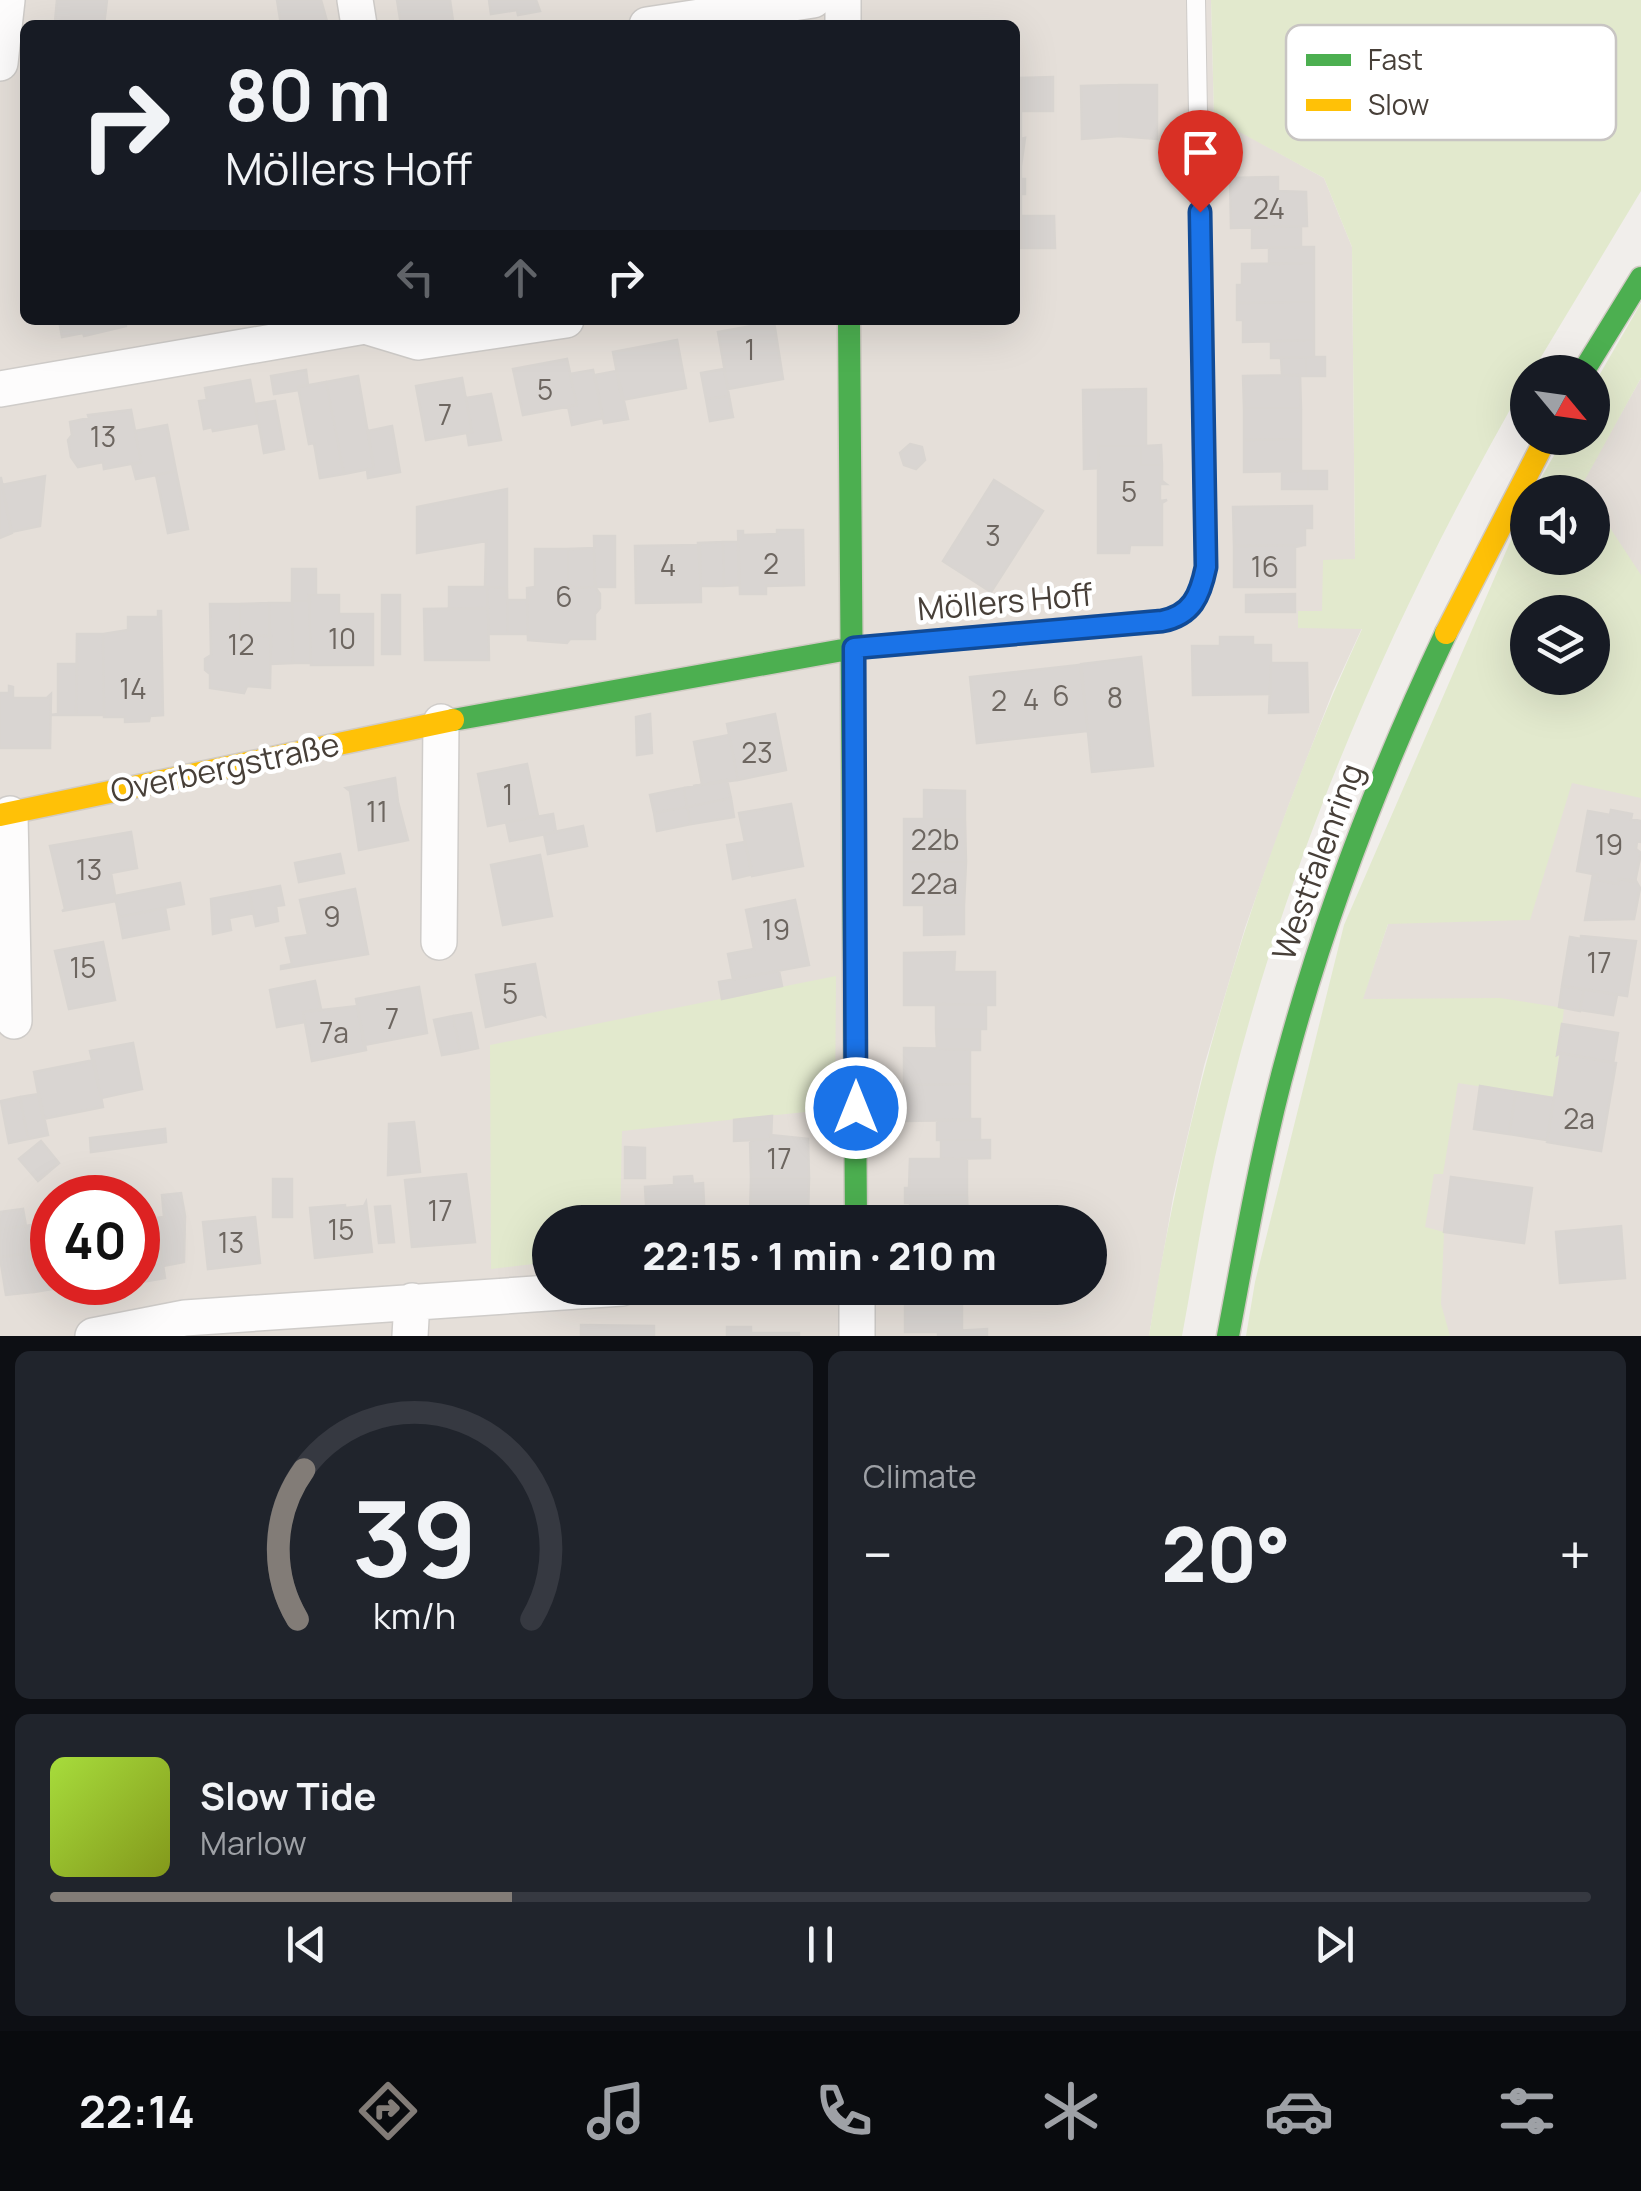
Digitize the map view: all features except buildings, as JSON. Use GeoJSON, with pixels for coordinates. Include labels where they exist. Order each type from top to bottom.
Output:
{"type":"FeatureCollection","features":[{"type":"Feature","properties":{"kind":"street"},"geometry":{"type":"LineString","coordinates":[[0,63],[7,0]]}},
{"type":"Feature","properties":{"kind":"street"},"geometry":{"type":"LineString","coordinates":[[680,20],[814,0]]}},
{"type":"Feature","properties":{"kind":"street"},"geometry":{"type":"LineString","coordinates":[[1593,355],[1641,278]]}},
{"type":"Feature","properties":{"kind":"street"},"geometry":{"type":"LineString","coordinates":[[0,389],[365,326],[416,331],[498,325]]}},
{"type":"Feature","properties":{"kind":"street"},"geometry":{"type":"LineString","coordinates":[[849,325],[856,1205]]}},
{"type":"Feature","properties":{"kind":"street","name":"Westfalenring"},"geometry":{"type":"LineString","coordinates":[[1228,1336],[1260,1169],[1298,1020],[1338,893],[1385,768],[1432,662],[1537,455]]}},
{"type":"Feature","properties":{"kind":"street","name":"Möllers Hoff"},"geometry":{"type":"LineString","coordinates":[[854,648],[1162,621]]}},
{"type":"Feature","properties":{"kind":"street","name":"Overbergstraße"},"geometry":{"type":"LineString","coordinates":[[14,1022],[5,815],[441,722],[854,648]]}},
{"type":"Feature","properties":{"kind":"street"},"geometry":{"type":"LineString","coordinates":[[438,942],[441,722]]}},
{"type":"Feature","properties":{"kind":"street"},"geometry":{"type":"LineString","coordinates":[[94,1336],[186,1318],[411,1319],[532,1301]]}},
{"type":"Feature","properties":{"kind":"street"},"geometry":{"type":"LineString","coordinates":[[857,1305],[857,1336]]}},
{"type":"Feature","properties":{"kind":"lane"},"geometry":{"type":"LineString","coordinates":[[1162,621],[1181,618],[1188,610],[1203,582],[1206,567],[1196,0]]}},
{"type":"Feature","properties":{"kind":"shaded area"},"geometry":{"type":"Polygon","coordinates":[[[0,0],[1211,0],[1214,117],[1324,178],[1352,247],[1355,560],[1322,612],[1298,628],[1362,628],[1333,691],[1245,928],[1204,1066],[1173,1198],[1149,1336],[0,1336],[0,0]]]}},
{"type":"Feature","properties":{"kind":"shaded area"},"geometry":{"type":"Polygon","coordinates":[[[1641,378],[1641,1336],[1284,1336],[1362,1000],[1388,924],[1510,626],[1510,695],[1610,695],[1610,595],[1523,594],[1559,575],[1610,575],[1610,475],[1587,475],[1598,455],[1610,455],[1610,433],[1641,378]]]}},
{"type":"Feature","properties":{"kind":"green space"},"geometry":{"type":"Polygon","coordinates":[[[1211,0],[1641,0],[1641,191],[1542,355],[1510,355],[1510,411],[1428,565],[1383,660],[1303,855],[1269,954],[1210,1179],[1182,1336],[1149,1336],[1184,1154],[1231,975],[1291,800],[1362,629],[1298,628],[1298,611],[1322,611],[1323,560],[1355,559],[1352,247],[1324,178],[1214,118],[1211,0]]]}},
{"type":"Feature","properties":{"kind":"green space"},"geometry":{"type":"Polygon","coordinates":[[[1641,303],[1641,378],[1610,434],[1610,357],[1641,303]]]}},
{"type":"Feature","properties":{"kind":"green space"},"geometry":{"type":"Polygon","coordinates":[[[1554,455],[1599,455],[1588,475],[1543,475],[1554,455]]]}},
{"type":"Feature","properties":{"kind":"green space"},"geometry":{"type":"Polygon","coordinates":[[[1610,528],[1641,575],[1641,798],[1572,783],[1530,920],[1388,924],[1363,999],[1500,998],[1564,1008],[1554,1098],[1458,1083],[1443,1174],[1434,1174],[1425,1227],[1444,1232],[1441,1304],[1450,1336],[1246,1336],[1255,1282],[1344,925],[1510,542],[1510,575],[1610,575],[1610,528]]]}},
{"type":"Feature","properties":{"kind":"green space"},"geometry":{"type":"Polygon","coordinates":[[[836,976],[835,1109],[622,1131],[620,1205],[532,1205],[532,1264],[491,1269],[490,1045],[836,976]]]}},
{"type":"Feature","properties":{"kind":"traffic: fast"},"geometry":{"type":"LineString","coordinates":[[1593,355],[1641,278]]}},
{"type":"Feature","properties":{"kind":"traffic: fast"},"geometry":{"type":"LineString","coordinates":[[849,325],[856,1205]]}},
{"type":"Feature","properties":{"kind":"traffic: fast"},"geometry":{"type":"LineString","coordinates":[[453,720],[854,648],[1161,621]]}},
{"type":"Feature","properties":{"kind":"traffic: fast"},"geometry":{"type":"LineString","coordinates":[[1228,1336],[1270,1123],[1303,999],[1358,840],[1446,633]]}},
{"type":"Feature","properties":{"kind":"traffic: slow"},"geometry":{"type":"LineString","coordinates":[[1446,633],[1537,455]]}},
{"type":"Feature","properties":{"kind":"traffic: slow"},"geometry":{"type":"LineString","coordinates":[[0,815],[453,720]]}},
{"type":"Feature","properties":{"kind":"route"},"geometry":{"type":"LineString","coordinates":[[856,1108],[854,648],[1162,621],[1181,618],[1194,602],[1206,567],[1200,212]]}}]}
